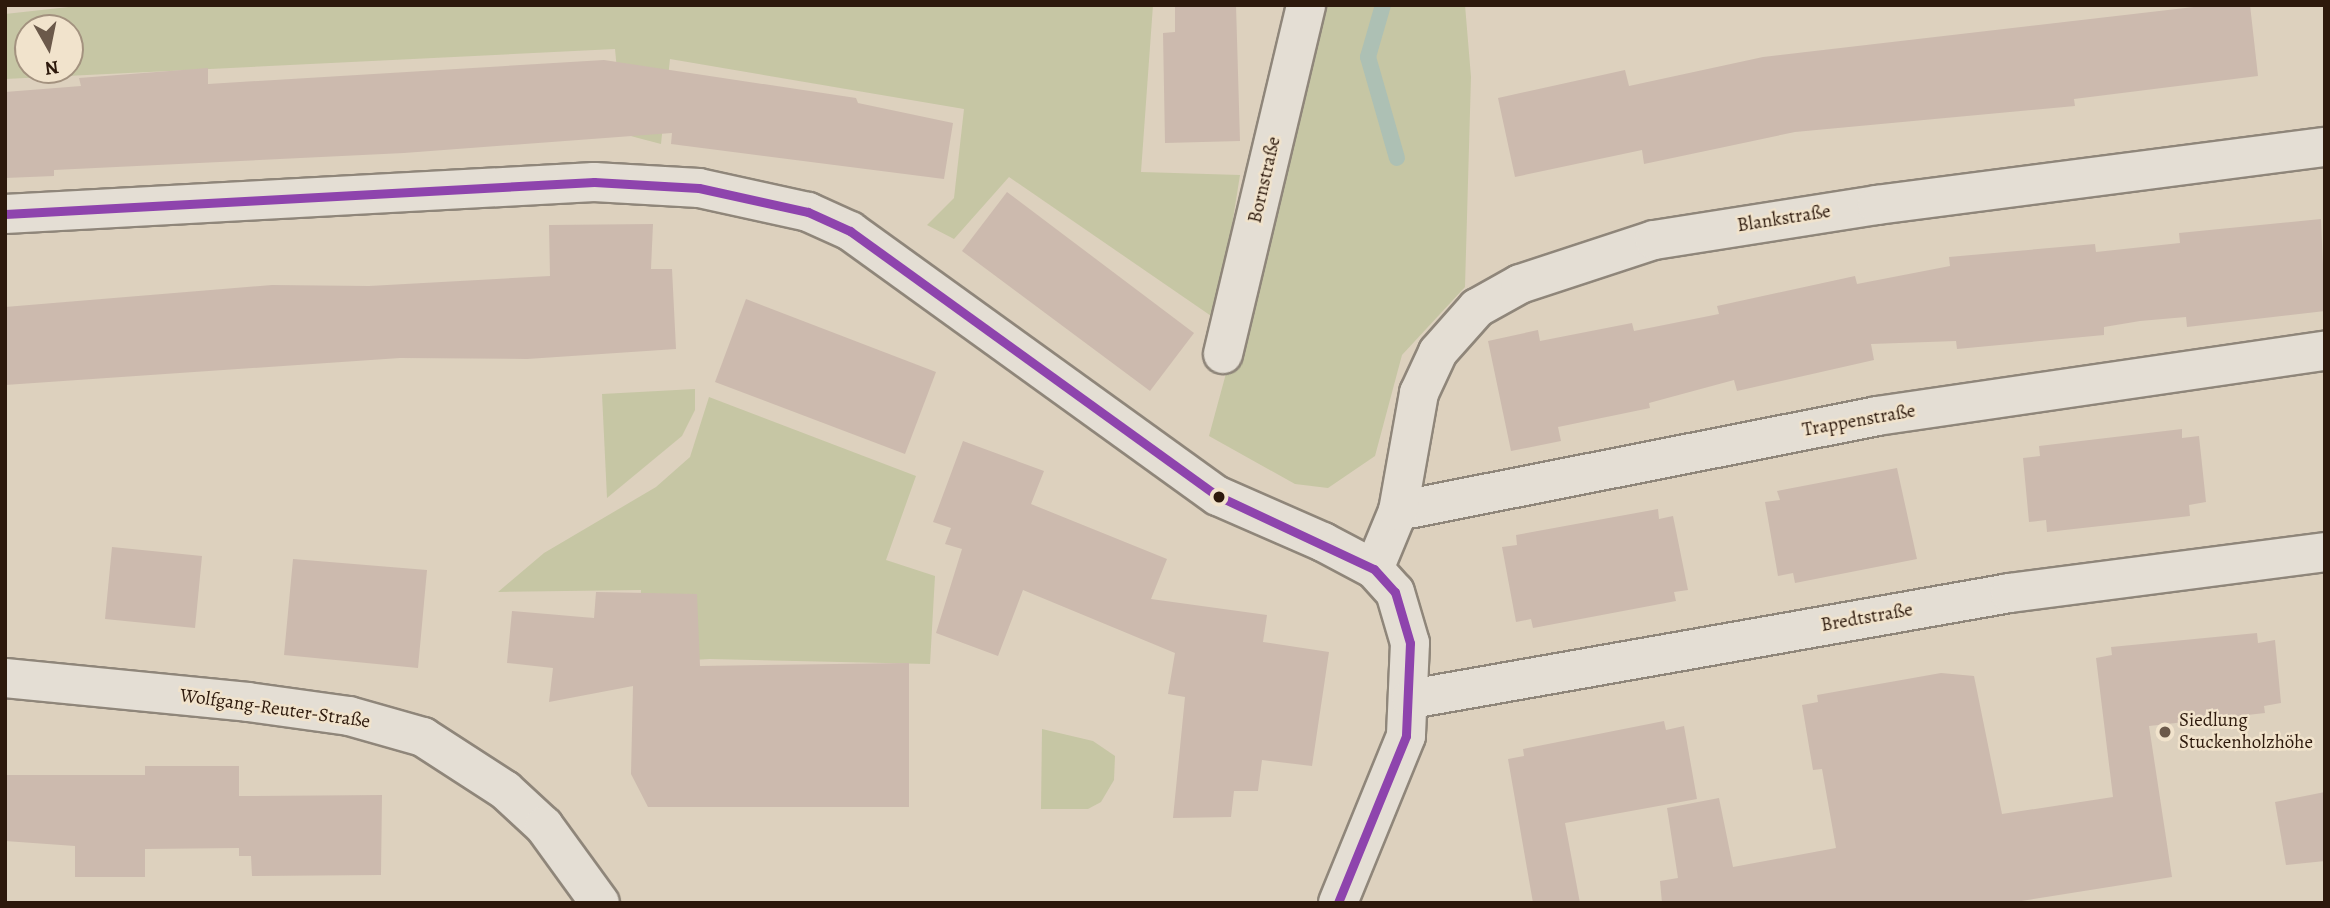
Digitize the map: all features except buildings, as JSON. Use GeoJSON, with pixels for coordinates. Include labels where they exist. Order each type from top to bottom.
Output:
{"type":"FeatureCollection","features":[{"type":"Feature","properties":{"kind":"street","name":"Bornstraße"},"geometry":{"type":"LineString","coordinates":[[1223,354],[1306,5]]}},
{"type":"Feature","properties":{"kind":"street","name":"Blankstraße"},"geometry":{"type":"LineString","coordinates":[[1374,569],[1398,511],[1419,393],[1438,352],[1477,308],[1520,284],[1654,240],[1877,205],[2325,147]]}},
{"type":"Feature","properties":{"kind":"street"},"geometry":{"type":"LineString","coordinates":[[5,214],[580,182],[699,188],[808,212],[850,231],[1218,496],[1374,569],[1395,592],[1405,617],[1411,699],[1406,736],[1338,903]]}},
{"type":"Feature","properties":{"kind":"street","name":"Trappenstraße"},"geometry":{"type":"LineString","coordinates":[[1398,511],[1877,416],[2325,351]]}},
{"type":"Feature","properties":{"kind":"street","name":"Bredtstraße"},"geometry":{"type":"LineString","coordinates":[[1411,699],[2010,593],[2325,552]]}},
{"type":"Feature","properties":{"kind":"street","name":"Wolfgang-Reuter-Straße"},"geometry":{"type":"LineString","coordinates":[[5,678],[260,704],[349,716],[423,737],[505,790],[544,826],[600,903]]}},
{"type":"Feature","properties":{"kind":"green space"},"geometry":{"type":"Polygon","coordinates":[[[87,5],[1153,5],[1141,172],[1240,175],[1217,320],[1009,177],[954,239],[927,225],[954,198],[964,109],[670,59],[661,144],[623,134],[615,49],[84,75],[84,14],[14,14],[14,79],[5,79],[5,14],[87,5]]]}},
{"type":"Feature","properties":{"kind":"green space"},"geometry":{"type":"Polygon","coordinates":[[[1326,5],[1465,5],[1471,77],[1465,287],[1402,355],[1375,456],[1328,488],[1295,484],[1209,436],[1326,5]]]}},
{"type":"Feature","properties":{"kind":"green space"},"geometry":{"type":"Polygon","coordinates":[[[695,389],[695,410],[682,436],[607,498],[602,394],[695,389]]]}},
{"type":"Feature","properties":{"kind":"green space"},"geometry":{"type":"Polygon","coordinates":[[[709,397],[916,476],[886,560],[935,576],[930,664],[710,659],[638,663],[641,590],[498,592],[544,553],[656,487],[690,457],[709,397]]]}},
{"type":"Feature","properties":{"kind":"green space"},"geometry":{"type":"Polygon","coordinates":[[[1042,729],[1093,741],[1115,756],[1114,780],[1101,802],[1088,809],[1041,809],[1042,729]]]}},
{"type":"Feature","properties":{"kind":"waterway"},"geometry":{"type":"LineString","coordinates":[[1383,5],[1368,57],[1397,158]]}},
{"type":"Feature","properties":{"kind":"transit line"},"geometry":{"type":"LineString","coordinates":[[5,214],[594,182],[699,188],[808,212],[850,231],[1218,496],[1374,569],[1395,592],[1410,643],[1406,736],[1338,903]]}},
{"type":"Feature","properties":{"kind":"place","name":"Siedlung Stuckenholzhöhe"},"geometry":{"type":"Point","coordinates":[2165,732]}}]}
